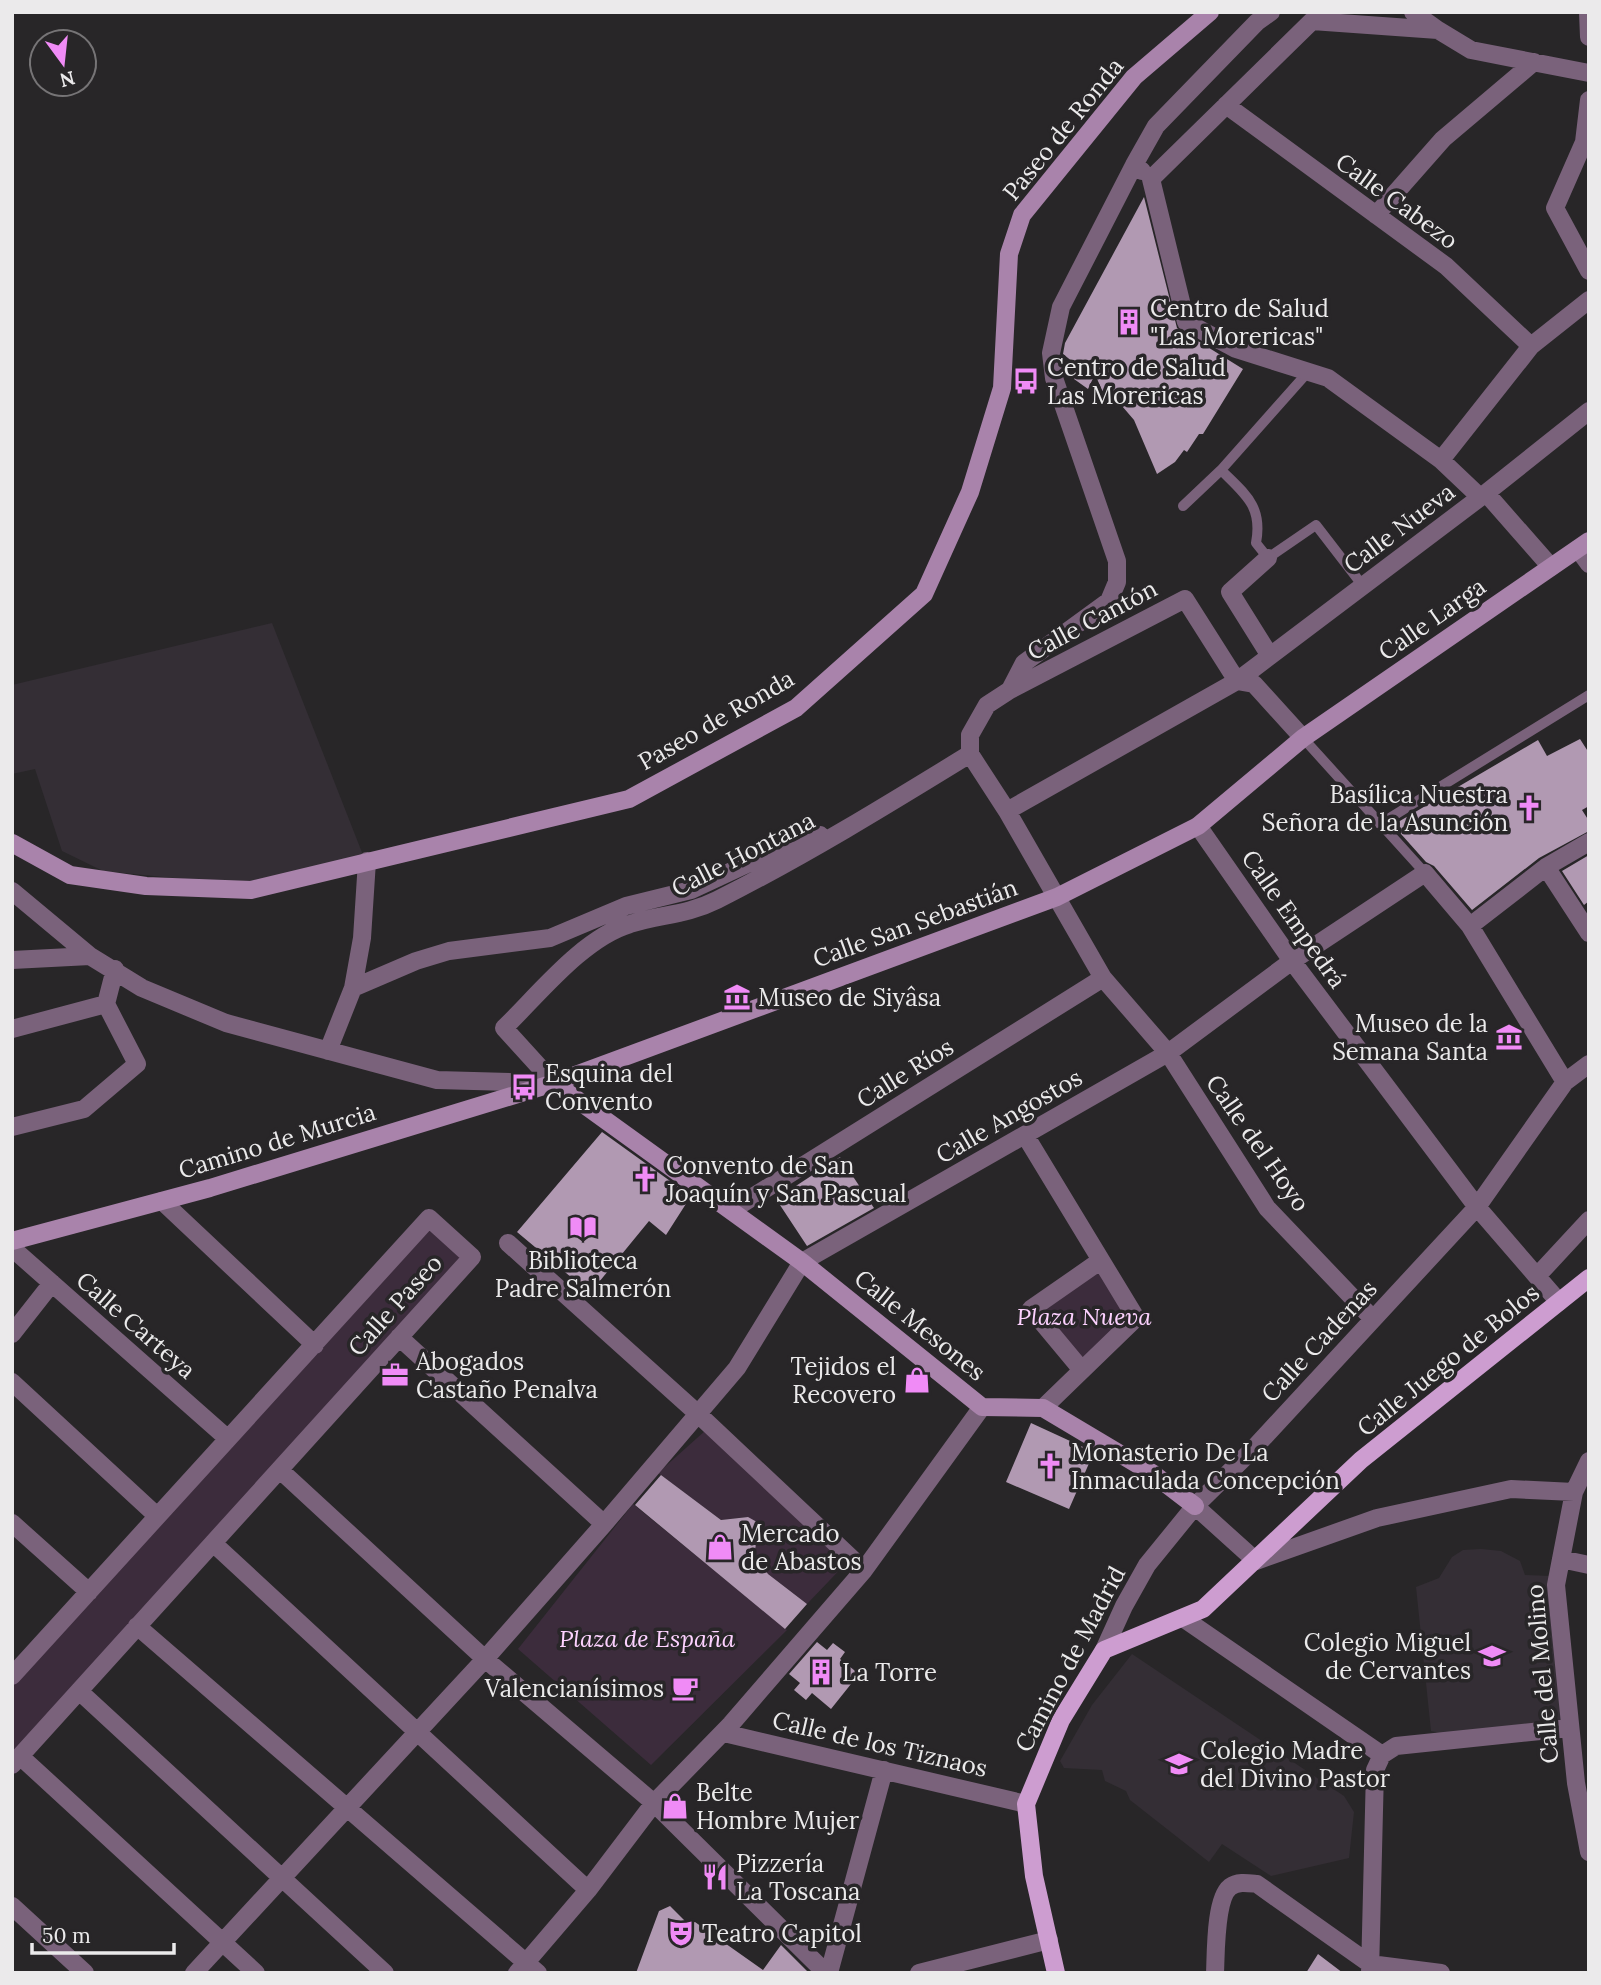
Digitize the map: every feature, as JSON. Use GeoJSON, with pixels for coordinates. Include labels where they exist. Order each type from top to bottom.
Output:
{"type":"FeatureCollection","features":[{"type":"Feature","properties":{"kind":"main road","name":"Paseo de Ronda"},"geometry":{"type":"LineString","coordinates":[[12,843],[71,875],[146,886],[251,890],[629,799],[796,708],[925,594],[970,492],[1002,388],[1009,254],[1022,215],[1134,77],[1210,12]]}},
{"type":"Feature","properties":{"kind":"main road","name":"Calle Larga"},"geometry":{"type":"LineString","coordinates":[[1198,826],[1303,738],[1583,545]]}},
{"type":"Feature","properties":{"kind":"main road","name":"Calle San Sebastián"},"geometry":{"type":"LineString","coordinates":[[554,1083],[1057,897],[1198,826]]}},
{"type":"Feature","properties":{"kind":"main road","name":"Camino de Murcia"},"geometry":{"type":"LineString","coordinates":[[12,1241],[162,1201],[554,1083]]}},
{"type":"Feature","properties":{"kind":"main road","name":"Calle Mesones"},"geometry":{"type":"LineString","coordinates":[[554,1083],[802,1262],[982,1407],[1043,1408],[1152,1473],[1195,1506]]}},
{"type":"Feature","properties":{"kind":"main road","name":"Calle Juego de Bolos"},"geometry":{"type":"LineString","coordinates":[[1104,1650],[1203,1609],[1361,1460],[1589,1278]]}},
{"type":"Feature","properties":{"kind":"main road","name":"Camino de Madrid"},"geometry":{"type":"LineString","coordinates":[[1056,1973],[1034,1876],[1026,1804],[1061,1720],[1104,1650]]}},
{"type":"Feature","properties":{"kind":"street"},"geometry":{"type":"LineString","coordinates":[[970,754],[970,735],[987,705],[1010,690],[1024,663],[1110,601],[1117,582],[1117,561],[1054,379],[1051,352],[1061,307],[1156,126],[1256,22],[1271,12]]}},
{"type":"Feature","properties":{"kind":"street"},"geometry":{"type":"LineString","coordinates":[[1413,12],[1471,50],[1589,73]]}},
{"type":"Feature","properties":{"kind":"street"},"geometry":{"type":"LineString","coordinates":[[1588,12],[1589,37]]}},
{"type":"Feature","properties":{"kind":"street"},"geometry":{"type":"LineString","coordinates":[[1151,179],[1312,21],[1438,30]]}},
{"type":"Feature","properties":{"kind":"street"},"geometry":{"type":"LineString","coordinates":[[1376,215],[1443,139],[1534,62]]}},
{"type":"Feature","properties":{"kind":"street","name":"Calle Cabezo"},"geometry":{"type":"LineString","coordinates":[[1226,105],[1446,266],[1531,346]]}},
{"type":"Feature","properties":{"kind":"street"},"geometry":{"type":"LineString","coordinates":[[1588,112],[1584,142],[1555,208],[1589,271]]}},
{"type":"Feature","properties":{"kind":"street"},"geometry":{"type":"LineString","coordinates":[[1135,165],[1151,179],[1186,322],[1236,349],[1328,378],[1441,460],[1483,495],[1551,567]]}},
{"type":"Feature","properties":{"kind":"street"},"geometry":{"type":"LineString","coordinates":[[1441,460],[1531,346],[1589,300]]}},
{"type":"Feature","properties":{"kind":"street","name":"Calle Nueva"},"geometry":{"type":"LineString","coordinates":[[1007,811],[1237,681],[1483,495],[1589,411]]}},
{"type":"Feature","properties":{"kind":"street"},"geometry":{"type":"LineString","coordinates":[[1583,545],[1589,564]]}},
{"type":"Feature","properties":{"kind":"street"},"geometry":{"type":"LineString","coordinates":[[1268,558],[1230,592],[1270,656]]}},
{"type":"Feature","properties":{"kind":"street","name":"Calle Cantón"},"geometry":{"type":"LineString","coordinates":[[1010,690],[1185,599],[1237,681]]}},
{"type":"Feature","properties":{"kind":"street"},"geometry":{"type":"LineString","coordinates":[[1237,681],[1254,684],[1303,738]]}},
{"type":"Feature","properties":{"kind":"street","name":"Calle del Hoyo"},"geometry":{"type":"LineString","coordinates":[[970,754],[1007,811],[1103,978],[1168,1053],[1267,1208],[1372,1318]]}},
{"type":"Feature","properties":{"kind":"street","name":"Calle Hontana"},"geometry":{"type":"LineString","coordinates":[[554,1083],[504,1028],[584,949],[628,924],[681,915],[715,901],[860,822],[970,754]]}},
{"type":"Feature","properties":{"kind":"street"},"geometry":{"type":"LineString","coordinates":[[353,988],[416,961],[450,951],[550,939],[626,906],[691,890],[790,845],[860,822]]}},
{"type":"Feature","properties":{"kind":"street","name":"Calle Empedrá"},"geometry":{"type":"LineString","coordinates":[[1198,826],[1292,961],[1477,1208],[1559,1302]]}},
{"type":"Feature","properties":{"kind":"street"},"geometry":{"type":"LineString","coordinates":[[1470,926],[1546,867],[1589,842]]}},
{"type":"Feature","properties":{"kind":"street"},"geometry":{"type":"LineString","coordinates":[[328,1051],[353,988],[362,938],[367,861]]}},
{"type":"Feature","properties":{"kind":"street"},"geometry":{"type":"LineString","coordinates":[[1546,867],[1589,933]]}},
{"type":"Feature","properties":{"kind":"street"},"geometry":{"type":"LineString","coordinates":[[1425,873],[1470,926],[1565,1082]]}},
{"type":"Feature","properties":{"kind":"street","name":"Calle Angostos"},"geometry":{"type":"LineString","coordinates":[[802,1262],[1168,1053],[1292,961],[1425,873]]}},
{"type":"Feature","properties":{"kind":"street"},"geometry":{"type":"LineString","coordinates":[[12,891],[90,956],[142,988],[226,1023],[437,1080],[554,1083]]}},
{"type":"Feature","properties":{"kind":"street"},"geometry":{"type":"LineString","coordinates":[[12,960],[90,956]]}},
{"type":"Feature","properties":{"kind":"street"},"geometry":{"type":"LineString","coordinates":[[12,1127],[84,1109],[137,1064],[106,1004],[115,970]]}},
{"type":"Feature","properties":{"kind":"street","name":"Calle Ríos"},"geometry":{"type":"LineString","coordinates":[[733,1210],[1103,978]]}},
{"type":"Feature","properties":{"kind":"street"},"geometry":{"type":"LineString","coordinates":[[12,1029],[106,1004]]}},
{"type":"Feature","properties":{"kind":"street","name":"Calle Cadenas"},"geometry":{"type":"LineString","coordinates":[[1195,1506],[1253,1449],[1477,1208],[1565,1082],[1589,1064]]}},
{"type":"Feature","properties":{"kind":"street"},"geometry":{"type":"LineString","coordinates":[[1025,1135],[1136,1318],[1043,1408]]}},
{"type":"Feature","properties":{"kind":"street"},"geometry":{"type":"LineString","coordinates":[[162,1201],[315,1345]]}},
{"type":"Feature","properties":{"kind":"street","name":"Calle Paseo"},"geometry":{"type":"LineString","coordinates":[[15,1667],[89,1592],[156,1515],[429,1218],[472,1257],[16,1760]]}},
{"type":"Feature","properties":{"kind":"street"},"geometry":{"type":"LineString","coordinates":[[1538,1275],[1589,1220]]}},
{"type":"Feature","properties":{"kind":"street"},"geometry":{"type":"LineString","coordinates":[[508,1243],[697,1413],[863,1570]]}},
{"type":"Feature","properties":{"kind":"street","name":"Calle Carteya"},"geometry":{"type":"LineString","coordinates":[[12,1248],[227,1438]]}},
{"type":"Feature","properties":{"kind":"street"},"geometry":{"type":"LineString","coordinates":[[1081,1369],[1031,1309],[1100,1261]]}},
{"type":"Feature","properties":{"kind":"street"},"geometry":{"type":"LineString","coordinates":[[194,1973],[485,1659],[604,1524],[737,1368],[802,1262]]}},
{"type":"Feature","properties":{"kind":"street"},"geometry":{"type":"LineString","coordinates":[[12,1334],[51,1283]]}},
{"type":"Feature","properties":{"kind":"street"},"geometry":{"type":"LineString","coordinates":[[399,1337],[604,1524]]}},
{"type":"Feature","properties":{"kind":"street"},"geometry":{"type":"LineString","coordinates":[[12,1382],[156,1515]]}},
{"type":"Feature","properties":{"kind":"street"},"geometry":{"type":"LineString","coordinates":[[137,1626],[347,1808],[527,1970],[654,1803],[724,1732],[863,1570],[982,1407]]}},
{"type":"Feature","properties":{"kind":"street","name":"Calle del Molino"},"geometry":{"type":"LineString","coordinates":[[1589,1461],[1574,1492],[1556,1585],[1570,1728],[1589,1852]]}},
{"type":"Feature","properties":{"kind":"street"},"geometry":{"type":"LineString","coordinates":[[280,1470],[485,1659],[654,1803],[827,1973],[884,1770]]}},
{"type":"Feature","properties":{"kind":"street"},"geometry":{"type":"LineString","coordinates":[[1195,1506],[1256,1561],[1377,1518],[1511,1489],[1574,1492]]}},
{"type":"Feature","properties":{"kind":"street","name":"Camino de Madrid"},"geometry":{"type":"LineString","coordinates":[[1104,1650],[1147,1565],[1195,1506]]}},
{"type":"Feature","properties":{"kind":"street"},"geometry":{"type":"LineString","coordinates":[[12,1523],[89,1592]]}},
{"type":"Feature","properties":{"kind":"street"},"geometry":{"type":"LineString","coordinates":[[213,1543],[589,1890]]}},
{"type":"Feature","properties":{"kind":"street"},"geometry":{"type":"LineString","coordinates":[[1561,1559],[1589,1565]]}},
{"type":"Feature","properties":{"kind":"street"},"geometry":{"type":"LineString","coordinates":[[1183,1618],[1382,1755]]}},
{"type":"Feature","properties":{"kind":"street"},"geometry":{"type":"LineString","coordinates":[[79,1691],[385,1973]]}},
{"type":"Feature","properties":{"kind":"street"},"geometry":{"type":"LineString","coordinates":[[1370,1968],[1375,1770],[1382,1755],[1395,1746],[1570,1728]]}},
{"type":"Feature","properties":{"kind":"street","name":"Calle de los Tiznaos"},"geometry":{"type":"LineString","coordinates":[[724,1732],[1026,1804]]}},
{"type":"Feature","properties":{"kind":"street"},"geometry":{"type":"LineString","coordinates":[[16,1760],[256,1973]]}},
{"type":"Feature","properties":{"kind":"street"},"geometry":{"type":"LineString","coordinates":[[1215,1973],[1221,1900],[1231,1887],[1243,1883],[1257,1884],[1370,1968],[1441,1973]]}},
{"type":"Feature","properties":{"kind":"street"},"geometry":{"type":"LineString","coordinates":[[12,1906],[86,1973]]}},
{"type":"Feature","properties":{"kind":"street"},"geometry":{"type":"LineString","coordinates":[[919,1973],[1049,1940]]}},
{"type":"Feature","properties":{"kind":"lane"},"geometry":{"type":"LineString","coordinates":[[1183,506],[1221,470],[1308,372]]}},
{"type":"Feature","properties":{"kind":"lane"},"geometry":{"type":"LineString","coordinates":[[1221,470],[1251,500],[1260,523],[1256,543],[1268,558],[1316,525],[1363,586]]}},
{"type":"Feature","properties":{"kind":"lane"},"geometry":{"type":"LineString","coordinates":[[1381,824],[1589,695]]}},
{"type":"Feature","properties":{"kind":"lane"},"geometry":{"type":"LineString","coordinates":[[1303,738],[1425,873]]}},
{"type":"Feature","properties":{"kind":"shaded area"},"geometry":{"type":"Polygon","coordinates":[[[272,623],[363,855],[245,885],[103,871],[62,851],[35,769],[12,774],[12,685],[272,623]]]}},
{"type":"Feature","properties":{"kind":"shaded area","name":"Colegio Miguel de Cervantes"},"geometry":{"type":"Polygon","coordinates":[[[1463,1550],[1501,1551],[1520,1561],[1525,1575],[1552,1576],[1567,1724],[1454,1736],[1431,1731],[1416,1587],[1439,1578],[1452,1557],[1463,1550]]]}},
{"type":"Feature","properties":{"kind":"shaded area","name":"Colegio Madre del Divino Pastor"},"geometry":{"type":"Polygon","coordinates":[[[1132,1654],[1344,1796],[1354,1812],[1349,1858],[1271,1876],[1222,1844],[1209,1862],[1130,1800],[1126,1791],[1105,1781],[1102,1770],[1064,1768],[1060,1761],[1092,1705],[1132,1654]]]}},
{"type":"Feature","properties":{"kind":"green space"},"geometry":{"type":"Polygon","coordinates":[[[429,1218],[472,1257],[12,1765],[12,1676],[429,1218]]]}},
{"type":"Feature","properties":{"kind":"green space","name":"Plaza Nueva"},"geometry":{"type":"Polygon","coordinates":[[[1100,1261],[1136,1318],[1081,1369],[1031,1309],[1100,1261]]]}},
{"type":"Feature","properties":{"kind":"green space"},"geometry":{"type":"Polygon","coordinates":[[[706,1430],[851,1558],[807,1604],[768,1574],[754,1554],[759,1531],[757,1522],[747,1517],[721,1520],[658,1473],[706,1430]]]}},
{"type":"Feature","properties":{"kind":"green space","name":"Plaza de España"},"geometry":{"type":"Polygon","coordinates":[[[633,1504],[787,1630],[651,1765],[518,1649],[633,1504]]]}},
{"type":"Feature","properties":{"kind":"building","name":"Centro de Salud \"Las Morericas\""},"geometry":{"type":"Polygon","coordinates":[[[1144,197],[1177,328],[1243,369],[1203,434],[1199,434],[1187,452],[1184,450],[1175,462],[1157,474],[1134,420],[1116,399],[1107,402],[1095,374],[1088,389],[1074,379],[1068,373],[1073,362],[1063,354],[1065,343],[1144,197]]]}},
{"type":"Feature","properties":{"kind":"building"},"geometry":{"type":"Polygon","coordinates":[[[1580,739],[1589,753],[1589,806],[1582,810],[1589,821],[1589,831],[1539,858],[1472,910],[1434,866],[1426,862],[1393,825],[1538,740],[1547,756],[1580,739]]]}},
{"type":"Feature","properties":{"kind":"building"},"geometry":{"type":"Polygon","coordinates":[[[1589,855],[1589,901],[1584,905],[1562,871],[1589,855]]]}},
{"type":"Feature","properties":{"kind":"building","name":"Biblioteca Padre Salmerón"},"geometry":{"type":"Polygon","coordinates":[[[602,1132],[691,1196],[666,1235],[649,1221],[590,1293],[517,1232],[602,1132]]]}},
{"type":"Feature","properties":{"kind":"building"},"geometry":{"type":"Polygon","coordinates":[[[840,1157],[874,1208],[807,1246],[776,1199],[840,1157]]]}},
{"type":"Feature","properties":{"kind":"building","name":"Monasterio De La Inmaculada Concepción"},"geometry":{"type":"Polygon","coordinates":[[[1031,1423],[1094,1452],[1069,1509],[1006,1482],[1031,1423]]]}},
{"type":"Feature","properties":{"kind":"building","name":"Mercado de Abastos"},"geometry":{"type":"Polygon","coordinates":[[[661,1475],[721,1520],[748,1517],[757,1522],[759,1531],[754,1554],[768,1574],[807,1604],[785,1629],[635,1505],[661,1475]]]}},
{"type":"Feature","properties":{"kind":"building","name":"La Torre"},"geometry":{"type":"Polygon","coordinates":[[[817,1642],[827,1650],[833,1643],[845,1652],[840,1659],[859,1674],[831,1709],[812,1693],[806,1700],[794,1690],[800,1683],[789,1674],[817,1642]]]}},
{"type":"Feature","properties":{"kind":"building","name":"Teatro Capitol"},"geometry":{"type":"Polygon","coordinates":[[[670,1906],[688,1924],[695,1922],[763,1970],[781,1945],[809,1973],[636,1973],[659,1911],[670,1906]]]}},
{"type":"Feature","properties":{"kind":"building"},"geometry":{"type":"Polygon","coordinates":[[[1318,1954],[1343,1973],[1306,1973],[1318,1954]]]}},
{"type":"Feature","properties":{"kind":"place","name":"Centro de Salud \"Las Morericas\""},"geometry":{"type":"Point","coordinates":[1129,322]}},
{"type":"Feature","properties":{"kind":"place","name":"Centro de Salud Las Morericas"},"geometry":{"type":"Point","coordinates":[1026,381]}},
{"type":"Feature","properties":{"kind":"place","name":"Basílica Nuestra Señora de la Asunción"},"geometry":{"type":"Point","coordinates":[1529,808]}},
{"type":"Feature","properties":{"kind":"place","name":"Museo de Siyâsa"},"geometry":{"type":"Point","coordinates":[737,997]}},
{"type":"Feature","properties":{"kind":"place","name":"Museo de la Semana Santa"},"geometry":{"type":"Point","coordinates":[1509,1037]}},
{"type":"Feature","properties":{"kind":"place","name":"Esquina del Convento"},"geometry":{"type":"Point","coordinates":[524,1087]}},
{"type":"Feature","properties":{"kind":"place","name":"Convento de San Joaquín y San Pascual"},"geometry":{"type":"Point","coordinates":[645,1179]}},
{"type":"Feature","properties":{"kind":"place","name":"Biblioteca Padre Salmerón"},"geometry":{"type":"Point","coordinates":[583,1227]}},
{"type":"Feature","properties":{"kind":"place","name":"Abogados Castaño Penalva"},"geometry":{"type":"Point","coordinates":[395,1375]}},
{"type":"Feature","properties":{"kind":"place","name":"Tejidos el Recovero"},"geometry":{"type":"Point","coordinates":[917,1380]}},
{"type":"Feature","properties":{"kind":"place","name":"Monasterio De La Inmaculada Concepción"},"geometry":{"type":"Point","coordinates":[1050,1466]}},
{"type":"Feature","properties":{"kind":"place","name":"Mercado de Abastos"},"geometry":{"type":"Point","coordinates":[720,1547]}},
{"type":"Feature","properties":{"kind":"place","name":"Colegio Miguel de Cervantes"},"geometry":{"type":"Point","coordinates":[1492,1656]}},
{"type":"Feature","properties":{"kind":"place","name":"La Torre"},"geometry":{"type":"Point","coordinates":[821,1672]}},
{"type":"Feature","properties":{"kind":"place","name":"Valencianísimos"},"geometry":{"type":"Point","coordinates":[685,1688]}},
{"type":"Feature","properties":{"kind":"place","name":"Colegio Madre del Divino Pastor"},"geometry":{"type":"Point","coordinates":[1179,1764]}},
{"type":"Feature","properties":{"kind":"place","name":"Belte Hombre Mujer"},"geometry":{"type":"Point","coordinates":[675,1806]}},
{"type":"Feature","properties":{"kind":"place","name":"Pizzería La Toscana"},"geometry":{"type":"Point","coordinates":[715,1877]}},
{"type":"Feature","properties":{"kind":"place","name":"Teatro Capitol"},"geometry":{"type":"Point","coordinates":[681,1933]}}]}
